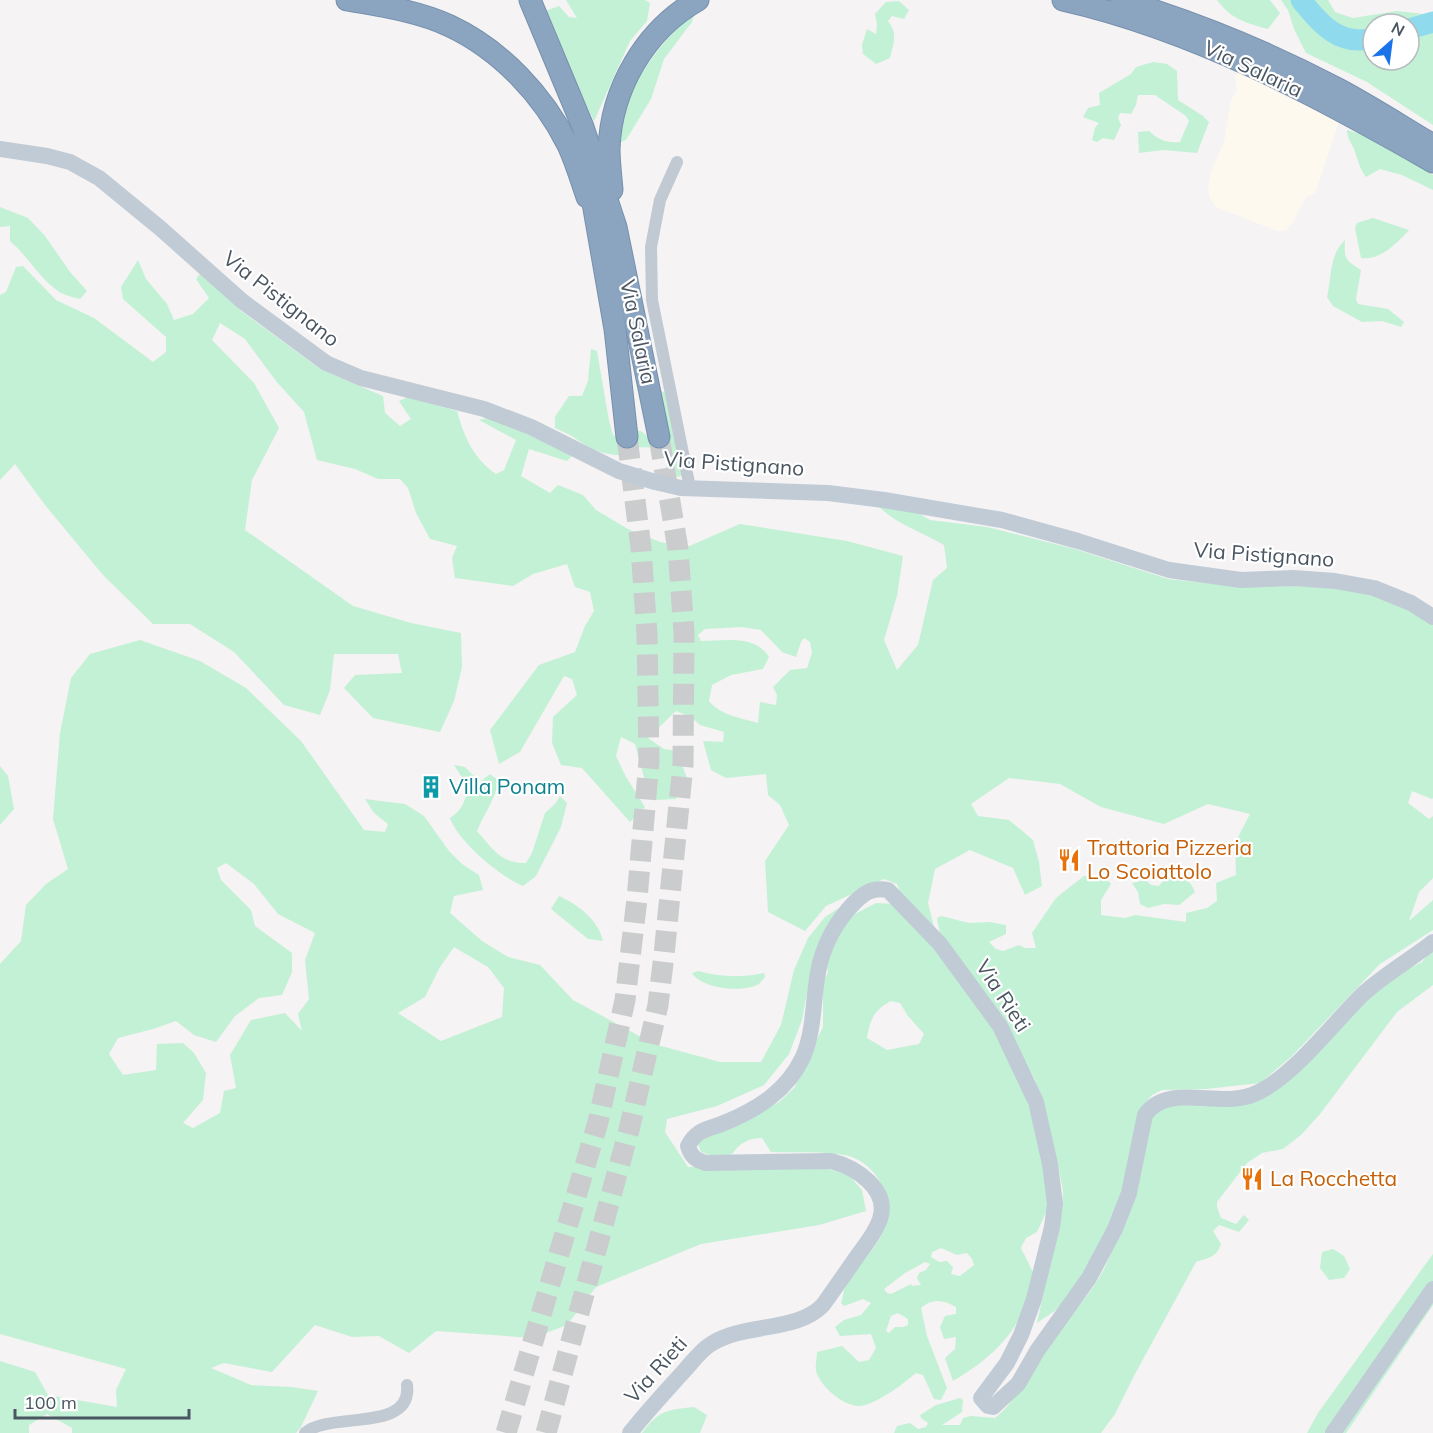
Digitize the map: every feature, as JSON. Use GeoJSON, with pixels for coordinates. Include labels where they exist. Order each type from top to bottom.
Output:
{"type":"FeatureCollection","features":[{"type":"Feature","properties":{"kind":"highway"},"geometry":{"type":"LineString","coordinates":[[347,0],[404,11],[450,26],[483,45],[507,64],[528,84],[558,127],[607,228]]}},
{"type":"Feature","properties":{"kind":"highway"},"geometry":{"type":"LineString","coordinates":[[518,0],[532,14],[583,127],[607,228]]}},
{"type":"Feature","properties":{"kind":"highway"},"geometry":{"type":"LineString","coordinates":[[607,228],[609,149],[613,121],[623,84],[650,39],[676,15],[698,0]]}},
{"type":"Feature","properties":{"kind":"highway","name":"Via Salaria"},"geometry":{"type":"LineString","coordinates":[[1063,0],[1159,28],[1234,57],[1336,107],[1433,162]]}},
{"type":"Feature","properties":{"kind":"highway","name":"Via Salaria"},"geometry":{"type":"LineString","coordinates":[[1121,0],[1166,13],[1242,42],[1339,89],[1433,144]]}},
{"type":"Feature","properties":{"kind":"highway","name":"Via Salaria"},"geometry":{"type":"LineString","coordinates":[[607,228],[627,437]]}},
{"type":"Feature","properties":{"kind":"highway","name":"Via Salaria"},"geometry":{"type":"LineString","coordinates":[[607,228],[659,437]]}},
{"type":"Feature","properties":{"kind":"street","name":"Via Pistignano"},"geometry":{"type":"LineString","coordinates":[[0,149],[38,154],[70,162],[99,178],[160,228],[242,302],[326,363],[362,378],[483,409],[531,427],[619,471],[655,482],[690,488],[828,493],[1002,520],[1169,570],[1241,580],[1293,578],[1335,581],[1374,588],[1411,603],[1433,617]]}},
{"type":"Feature","properties":{"kind":"street"},"geometry":{"type":"LineString","coordinates":[[677,162],[660,200],[651,247],[652,300],[690,488]]}},
{"type":"Feature","properties":{"kind":"street","name":"Via Rieti"},"geometry":{"type":"LineString","coordinates":[[630,1433],[654,1403],[710,1344],[742,1331],[795,1321],[814,1314],[824,1305],[872,1234],[880,1218],[880,1200],[873,1188],[856,1170],[843,1164],[831,1161],[706,1163],[690,1154],[688,1146],[693,1136],[700,1131],[754,1109],[781,1091],[802,1057],[813,1020],[819,964],[829,936],[864,893],[878,888],[888,890],[940,944],[1000,1026],[1036,1102],[1050,1164],[1055,1204],[1052,1227],[1034,1299],[1021,1335],[1006,1363],[981,1398],[988,1406],[993,1407],[1018,1384],[1037,1351],[1089,1278],[1110,1239],[1129,1193],[1145,1115],[1152,1106],[1175,1097],[1220,1101],[1238,1099],[1269,1087],[1288,1072],[1365,993],[1388,973],[1433,942]]}},
{"type":"Feature","properties":{"kind":"street"},"geometry":{"type":"LineString","coordinates":[[1333,1433],[1433,1289]]}},
{"type":"Feature","properties":{"kind":"street"},"geometry":{"type":"LineString","coordinates":[[305,1433],[324,1425],[383,1418],[402,1407],[408,1394],[407,1385]]}},
{"type":"Feature","properties":{"kind":"shaded area"},"geometry":{"type":"Polygon","coordinates":[[[1239,69],[1265,86],[1340,119],[1315,193],[1306,197],[1292,224],[1286,230],[1277,231],[1216,207],[1210,198],[1208,187],[1211,172],[1224,142],[1231,100],[1237,90],[1235,77],[1239,69]]]}},
{"type":"Feature","properties":{"kind":"green space"},"geometry":{"type":"Polygon","coordinates":[[[566,0],[645,0],[650,3],[647,21],[630,41],[594,121],[560,50],[545,11],[559,6],[569,17],[577,18],[566,0]]]}},
{"type":"Feature","properties":{"kind":"green space"},"geometry":{"type":"Polygon","coordinates":[[[1217,0],[1270,0],[1280,13],[1268,29],[1240,19],[1228,12],[1217,0]]]}},
{"type":"Feature","properties":{"kind":"green space"},"geometry":{"type":"Polygon","coordinates":[[[1281,0],[1328,0],[1335,12],[1353,18],[1361,17],[1361,72],[1421,72],[1421,14],[1433,15],[1433,125],[1367,82],[1306,53],[1294,29],[1288,10],[1281,0]]]}},
{"type":"Feature","properties":{"kind":"green space"},"geometry":{"type":"Polygon","coordinates":[[[899,1],[909,10],[904,19],[892,16],[888,21],[894,34],[890,58],[876,64],[863,54],[862,45],[867,29],[876,34],[875,14],[886,2],[899,1]]]}},
{"type":"Feature","properties":{"kind":"green space"},"geometry":{"type":"Polygon","coordinates":[[[694,14],[692,22],[664,59],[651,99],[626,140],[621,142],[619,127],[631,91],[642,72],[669,37],[694,14]]]}},
{"type":"Feature","properties":{"kind":"green space"},"geometry":{"type":"Polygon","coordinates":[[[1153,62],[1167,64],[1177,71],[1178,100],[1209,122],[1197,153],[1163,150],[1139,153],[1138,132],[1149,131],[1163,140],[1180,142],[1189,121],[1186,116],[1155,95],[1138,95],[1131,114],[1120,113],[1118,118],[1121,125],[1114,140],[1103,138],[1097,142],[1092,140],[1099,123],[1083,117],[1088,108],[1100,105],[1099,93],[1131,74],[1136,67],[1153,62]]]}},
{"type":"Feature","properties":{"kind":"green space"},"geometry":{"type":"Polygon","coordinates":[[[1347,130],[1370,137],[1433,175],[1433,190],[1402,175],[1380,169],[1366,177],[1348,138],[1347,130]]]}},
{"type":"Feature","properties":{"kind":"green space"},"geometry":{"type":"Polygon","coordinates":[[[0,207],[28,218],[45,236],[70,272],[87,291],[80,299],[63,294],[54,288],[10,241],[10,226],[0,227],[0,207]]]}},
{"type":"Feature","properties":{"kind":"green space"},"geometry":{"type":"Polygon","coordinates":[[[1373,218],[1409,230],[1381,254],[1361,258],[1355,228],[1357,223],[1373,218]]]}},
{"type":"Feature","properties":{"kind":"green space"},"geometry":{"type":"Polygon","coordinates":[[[1345,240],[1347,258],[1361,270],[1356,299],[1358,304],[1388,309],[1404,322],[1401,327],[1382,321],[1362,322],[1333,306],[1327,297],[1336,252],[1345,240]]]}},
{"type":"Feature","properties":{"kind":"green space"},"geometry":{"type":"Polygon","coordinates":[[[138,260],[146,279],[167,304],[174,320],[193,314],[209,298],[196,279],[201,273],[241,311],[320,369],[383,396],[385,413],[400,426],[411,419],[399,401],[408,397],[457,411],[471,447],[496,474],[504,470],[516,440],[479,420],[492,417],[572,456],[567,461],[529,449],[521,476],[550,493],[558,485],[583,495],[596,510],[628,529],[660,542],[687,547],[740,524],[847,541],[903,556],[897,596],[884,640],[897,670],[918,645],[933,580],[947,568],[944,545],[901,523],[878,506],[916,512],[930,520],[987,527],[1075,549],[1168,579],[1241,587],[1295,586],[1339,589],[1373,595],[1409,608],[1433,625],[1433,798],[1412,791],[1408,803],[1429,819],[1433,816],[1433,878],[1419,892],[1409,921],[1433,900],[1433,930],[1380,964],[1291,1057],[1260,1083],[1206,1089],[1162,1090],[1152,1095],[1143,1106],[1120,1200],[1097,1251],[1069,1295],[1056,1310],[1037,1323],[1062,1210],[1063,1191],[1057,1160],[1035,1080],[1025,1061],[942,944],[937,918],[941,916],[969,923],[989,922],[1006,925],[1006,934],[989,942],[996,949],[1003,951],[1019,945],[1025,948],[1036,948],[1032,933],[1056,898],[1084,876],[1103,876],[1111,884],[1101,900],[1101,915],[1125,918],[1135,915],[1186,922],[1186,913],[1207,908],[1217,901],[1216,883],[1236,875],[1235,843],[1250,814],[1208,804],[1164,824],[1101,807],[1060,784],[1009,778],[971,804],[978,816],[1009,820],[1033,840],[1042,886],[1025,895],[1013,868],[970,850],[935,869],[928,903],[936,935],[904,902],[897,884],[884,879],[826,906],[805,931],[768,912],[765,861],[789,825],[780,805],[768,795],[766,774],[726,778],[711,770],[703,741],[723,742],[724,732],[700,725],[691,717],[676,711],[648,738],[664,749],[677,751],[688,781],[676,799],[654,800],[646,785],[635,744],[621,737],[616,756],[645,807],[630,822],[582,768],[561,765],[552,743],[553,717],[577,695],[572,679],[564,676],[520,752],[499,764],[490,730],[539,665],[575,652],[585,626],[594,611],[590,592],[575,587],[567,564],[533,574],[513,586],[455,578],[452,558],[457,546],[430,539],[416,513],[408,488],[400,479],[378,479],[355,469],[317,460],[304,412],[276,381],[245,339],[220,323],[212,340],[254,383],[279,428],[252,480],[245,530],[353,606],[411,623],[461,633],[462,667],[454,701],[440,732],[373,718],[344,688],[355,675],[402,673],[398,654],[334,654],[330,690],[320,715],[284,705],[234,652],[190,624],[153,624],[103,575],[45,505],[15,464],[0,480],[0,295],[6,292],[16,267],[23,266],[56,300],[94,318],[153,362],[166,352],[166,337],[123,299],[121,287],[138,260]],[[742,627],[705,629],[698,635],[701,641],[738,640],[747,642],[756,645],[769,657],[763,669],[731,675],[712,685],[709,701],[725,713],[758,723],[760,702],[776,705],[777,695],[773,687],[790,670],[807,668],[812,653],[810,642],[804,638],[796,657],[782,652],[761,630],[742,627]]]}},
{"type":"Feature","properties":{"kind":"green space"},"geometry":{"type":"Polygon","coordinates":[[[591,349],[597,351],[613,435],[621,439],[636,431],[641,431],[649,438],[665,436],[668,426],[656,388],[669,395],[682,475],[679,477],[665,473],[671,457],[669,448],[631,447],[622,449],[620,455],[607,454],[555,428],[555,417],[569,396],[582,396],[588,381],[591,349]]]}},
{"type":"Feature","properties":{"kind":"green space"},"geometry":{"type":"Polygon","coordinates":[[[140,640],[200,661],[246,688],[301,741],[364,830],[385,832],[388,824],[374,813],[365,799],[405,804],[424,816],[449,851],[462,864],[479,875],[483,890],[454,896],[450,913],[482,941],[508,957],[540,965],[573,1000],[654,1044],[720,1062],[761,1062],[781,1025],[794,970],[808,938],[825,917],[839,908],[813,961],[802,1020],[789,1054],[764,1085],[717,1106],[667,1119],[665,1132],[688,1167],[811,1165],[848,1174],[862,1190],[866,1211],[819,1225],[701,1244],[596,1287],[567,1325],[533,1338],[436,1331],[409,1353],[379,1336],[352,1337],[315,1325],[272,1372],[224,1363],[211,1368],[251,1385],[318,1391],[296,1433],[72,1433],[72,1428],[47,1414],[29,1425],[29,1433],[0,1433],[0,1361],[35,1372],[48,1395],[117,1407],[116,1390],[126,1369],[0,1334],[0,964],[21,941],[26,905],[46,884],[68,869],[53,819],[60,733],[71,678],[90,654],[140,640]],[[226,863],[217,868],[221,880],[251,910],[255,926],[292,953],[292,972],[282,995],[259,998],[235,1016],[216,1042],[194,1035],[176,1021],[118,1038],[109,1054],[123,1075],[156,1070],[157,1044],[183,1043],[194,1053],[206,1073],[203,1100],[183,1123],[193,1128],[220,1113],[224,1091],[236,1088],[230,1055],[251,1020],[285,1013],[302,1031],[298,1014],[309,999],[305,960],[315,933],[278,914],[254,884],[226,863]],[[454,947],[440,967],[425,997],[398,1013],[441,1041],[502,1017],[504,988],[488,967],[454,947]]]}},
{"type":"Feature","properties":{"kind":"green space"},"geometry":{"type":"Polygon","coordinates":[[[454,765],[465,767],[480,782],[490,774],[499,781],[477,831],[498,854],[510,861],[526,863],[532,853],[545,813],[560,796],[567,803],[561,827],[536,876],[523,886],[491,866],[470,847],[454,827],[450,818],[462,805],[468,787],[454,765]]]}},
{"type":"Feature","properties":{"kind":"green space"},"geometry":{"type":"Polygon","coordinates":[[[0,766],[8,776],[14,809],[0,825],[0,766]]]}},
{"type":"Feature","properties":{"kind":"green space"},"geometry":{"type":"Polygon","coordinates":[[[1181,876],[1191,884],[1195,892],[1179,905],[1164,904],[1148,908],[1140,904],[1138,892],[1132,883],[1146,880],[1151,885],[1159,886],[1164,880],[1181,876]]]}},
{"type":"Feature","properties":{"kind":"green space"},"geometry":{"type":"Polygon","coordinates":[[[559,896],[587,914],[597,926],[603,941],[588,939],[551,909],[559,896]]]}},
{"type":"Feature","properties":{"kind":"green space"},"geometry":{"type":"Polygon","coordinates":[[[876,903],[897,904],[988,1014],[1026,1098],[1041,1145],[1048,1208],[1037,1232],[1026,1238],[1021,1248],[1034,1274],[1022,1312],[1010,1333],[988,1356],[953,1381],[945,1358],[955,1349],[956,1337],[944,1339],[940,1327],[945,1316],[956,1314],[956,1307],[938,1301],[921,1308],[927,1336],[947,1388],[941,1400],[934,1399],[923,1375],[916,1373],[899,1387],[878,1399],[858,1406],[836,1396],[823,1384],[816,1371],[817,1352],[842,1346],[859,1362],[869,1360],[876,1348],[871,1334],[840,1336],[835,1327],[844,1320],[861,1315],[871,1303],[863,1299],[844,1306],[841,1303],[850,1278],[875,1246],[887,1221],[888,1209],[882,1185],[867,1166],[845,1155],[771,1152],[762,1138],[748,1140],[732,1154],[718,1158],[701,1152],[698,1144],[708,1132],[778,1103],[795,1087],[823,1027],[823,983],[828,972],[826,961],[829,948],[851,916],[876,903]],[[891,1001],[880,1008],[870,1025],[867,1038],[887,1050],[919,1044],[924,1034],[900,1003],[891,1001]],[[941,1248],[932,1252],[931,1257],[939,1262],[947,1261],[953,1267],[951,1274],[960,1276],[974,1265],[967,1253],[957,1255],[941,1248]],[[925,1262],[905,1273],[884,1289],[887,1293],[891,1294],[911,1284],[912,1286],[921,1285],[917,1278],[919,1273],[926,1270],[930,1264],[925,1262]],[[898,1313],[891,1316],[886,1331],[889,1333],[895,1327],[908,1325],[908,1319],[898,1313]]]}},
{"type":"Feature","properties":{"kind":"green space"},"geometry":{"type":"Polygon","coordinates":[[[1433,949],[1433,985],[1397,1012],[1320,1114],[1301,1135],[1283,1149],[1262,1153],[1247,1163],[1217,1202],[1221,1218],[1236,1224],[1244,1215],[1249,1220],[1239,1232],[1219,1225],[1213,1231],[1221,1244],[1217,1252],[1196,1262],[1115,1414],[1101,1433],[894,1433],[897,1426],[910,1423],[918,1429],[926,1427],[928,1423],[920,1415],[936,1405],[960,1398],[963,1400],[962,1412],[942,1425],[960,1425],[963,1418],[971,1416],[995,1418],[1010,1403],[1037,1359],[1084,1300],[1105,1267],[1126,1212],[1151,1118],[1158,1107],[1254,1100],[1373,992],[1400,973],[1422,962],[1433,949]]]}},
{"type":"Feature","properties":{"kind":"green space"},"geometry":{"type":"Polygon","coordinates":[[[698,971],[731,976],[764,973],[765,977],[759,984],[752,987],[733,989],[704,983],[692,973],[698,971]]]}},
{"type":"Feature","properties":{"kind":"green space"},"geometry":{"type":"Polygon","coordinates":[[[1333,1249],[1344,1256],[1350,1269],[1344,1278],[1329,1280],[1320,1268],[1322,1252],[1333,1249]]]}},
{"type":"Feature","properties":{"kind":"green space"},"geometry":{"type":"Polygon","coordinates":[[[1433,1254],[1433,1305],[1346,1433],[1307,1433],[1318,1413],[1433,1254]]]}},
{"type":"Feature","properties":{"kind":"green space"},"geometry":{"type":"Polygon","coordinates":[[[694,1407],[707,1415],[700,1433],[642,1433],[664,1412],[694,1407]]]}},
{"type":"Feature","properties":{"kind":"waterway"},"geometry":{"type":"LineString","coordinates":[[1301,0],[1323,25],[1341,36],[1361,40]]}},
{"type":"Feature","properties":{"kind":"waterway"},"geometry":{"type":"LineString","coordinates":[[1421,26],[1433,22]]}},
{"type":"Feature","properties":{"kind":"tunnel"},"geometry":{"type":"LineString","coordinates":[[506,1433],[598,1122],[625,1000],[637,899],[649,761],[647,635],[641,548],[627,437]]}},
{"type":"Feature","properties":{"kind":"tunnel"},"geometry":{"type":"LineString","coordinates":[[546,1433],[629,1130],[658,1005],[664,955],[683,765],[684,633],[678,549],[659,437]]}},
{"type":"Feature","properties":{"kind":"place","name":"Villa Ponam"},"geometry":{"type":"Point","coordinates":[431,787]}},
{"type":"Feature","properties":{"kind":"place","name":"Trattoria Pizzeria Lo Scoiattolo"},"geometry":{"type":"Point","coordinates":[1069,860]}},
{"type":"Feature","properties":{"kind":"place","name":"La Rocchetta"},"geometry":{"type":"Point","coordinates":[1252,1179]}}]}
